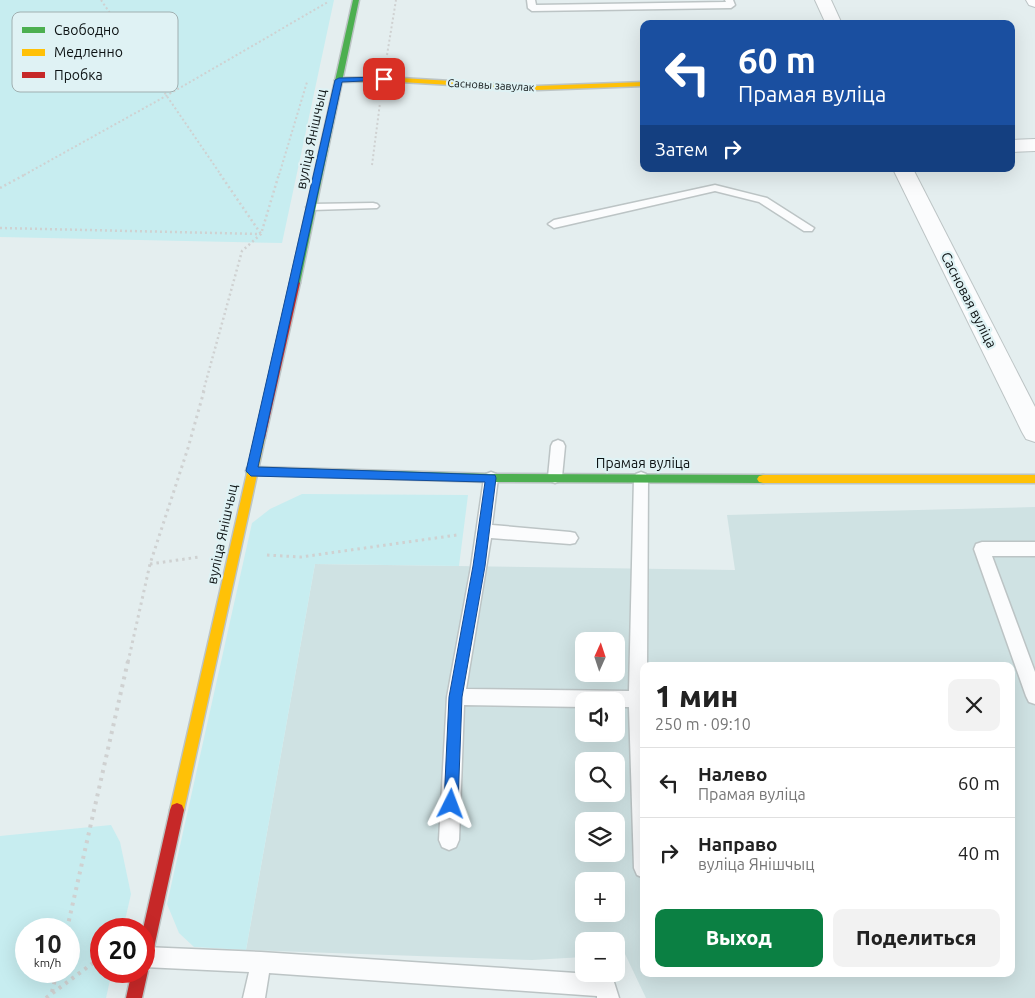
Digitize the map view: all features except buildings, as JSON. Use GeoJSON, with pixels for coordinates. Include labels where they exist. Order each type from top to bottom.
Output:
{"type":"FeatureCollection","features":[{"type":"Feature","properties":{"kind":"street","name":"вуліца Янішчыц"},"geometry":{"type":"LineString","coordinates":[[153,918],[251,471],[312,207],[356,0]]}},
{"type":"Feature","properties":{"kind":"street"},"geometry":{"type":"LineString","coordinates":[[823,0],[832,20]]}},
{"type":"Feature","properties":{"kind":"street","name":"Сасновы завулак"},"geometry":{"type":"LineString","coordinates":[[339,80],[384,79],[537,88],[640,84]]}},
{"type":"Feature","properties":{"kind":"street"},"geometry":{"type":"LineString","coordinates":[[1015,146],[1035,145]]}},
{"type":"Feature","properties":{"kind":"street","name":"Сасновая вуліца"},"geometry":{"type":"LineString","coordinates":[[905,172],[1035,432]]}},
{"type":"Feature","properties":{"kind":"street","name":"Прамая вуліца"},"geometry":{"type":"LineString","coordinates":[[251,471],[491,478],[1035,479]]}},
{"type":"Feature","properties":{"kind":"street"},"geometry":{"type":"LineString","coordinates":[[134,998],[137,983]]}},
{"type":"Feature","properties":{"kind":"lane"},"geometry":{"type":"LineString","coordinates":[[531,0],[532,8],[731,5],[729,0]]}},
{"type":"Feature","properties":{"kind":"lane"},"geometry":{"type":"LineString","coordinates":[[554,224],[715,188],[763,200],[808,228]]}},
{"type":"Feature","properties":{"kind":"lane"},"geometry":{"type":"LineString","coordinates":[[312,207],[374,206]]}},
{"type":"Feature","properties":{"kind":"lane"},"geometry":{"type":"LineString","coordinates":[[555,477],[558,446]]}},
{"type":"Feature","properties":{"kind":"lane"},"geometry":{"type":"LineString","coordinates":[[449,840],[456,697],[491,478]]}},
{"type":"Feature","properties":{"kind":"lane"},"geometry":{"type":"LineString","coordinates":[[640,755],[638,699],[641,478]]}},
{"type":"Feature","properties":{"kind":"lane"},"geometry":{"type":"LineString","coordinates":[[484,531],[570,538]]}},
{"type":"Feature","properties":{"kind":"lane"},"geometry":{"type":"LineString","coordinates":[[1035,549],[982,549],[1035,696]]}},
{"type":"Feature","properties":{"kind":"lane"},"geometry":{"type":"LineString","coordinates":[[456,697],[638,699]]}},
{"type":"Feature","properties":{"kind":"lane"},"geometry":{"type":"LineString","coordinates":[[155,957],[261,962],[606,986],[608,998]]}},
{"type":"Feature","properties":{"kind":"lane"},"geometry":{"type":"LineString","coordinates":[[254,998],[261,962]]}},
{"type":"Feature","properties":{"kind":"path"},"geometry":{"type":"LineString","coordinates":[[101,0],[109,12]]}},
{"type":"Feature","properties":{"kind":"path"},"geometry":{"type":"LineString","coordinates":[[178,89],[331,0]]}},
{"type":"Feature","properties":{"kind":"path"},"geometry":{"type":"LineString","coordinates":[[328,9],[331,0]]}},
{"type":"Feature","properties":{"kind":"path"},"geometry":{"type":"LineString","coordinates":[[70,918],[150,564],[188,448],[242,251],[261,234],[309,75]]}},
{"type":"Feature","properties":{"kind":"path"},"geometry":{"type":"LineString","coordinates":[[163,92],[261,234]]}},
{"type":"Feature","properties":{"kind":"path"},"geometry":{"type":"LineString","coordinates":[[0,188],[173,92]]}},
{"type":"Feature","properties":{"kind":"path"},"geometry":{"type":"LineString","coordinates":[[0,228],[261,234]]}},
{"type":"Feature","properties":{"kind":"path"},"geometry":{"type":"LineString","coordinates":[[150,564],[234,552],[302,557],[484,531]]}},
{"type":"Feature","properties":{"kind":"path"},"geometry":{"type":"LineString","coordinates":[[46,998],[90,965]]}},
{"type":"Feature","properties":{"kind":"path"},"geometry":{"type":"LineString","coordinates":[[52,992],[54,983]]}},
{"type":"Feature","properties":{"kind":"shaded area"},"geometry":{"type":"Polygon","coordinates":[[[0,0],[334,0],[282,243],[0,237],[0,0]]]}},
{"type":"Feature","properties":{"kind":"shaded area"},"geometry":{"type":"Polygon","coordinates":[[[302,494],[468,495],[459,566],[315,564],[246,950],[194,947],[179,933],[167,904],[252,523],[270,509],[302,494]]]}},
{"type":"Feature","properties":{"kind":"shaded area"},"geometry":{"type":"Polygon","coordinates":[[[1035,507],[1035,998],[646,998],[625,954],[625,932],[575,932],[575,958],[532,960],[246,950],[315,564],[735,570],[727,515],[1035,507]]]}},
{"type":"Feature","properties":{"kind":"shaded area"},"geometry":{"type":"Polygon","coordinates":[[[111,825],[120,842],[131,894],[126,918],[90,918],[90,983],[109,983],[106,998],[0,998],[0,836],[111,825]]]}},
{"type":"Feature","properties":{"kind":"traffic: fast"},"geometry":{"type":"LineString","coordinates":[[295,283],[356,0]]}},
{"type":"Feature","properties":{"kind":"traffic: fast"},"geometry":{"type":"LineString","coordinates":[[251,471],[491,478],[763,479]]}},
{"type":"Feature","properties":{"kind":"traffic: slow"},"geometry":{"type":"LineString","coordinates":[[339,80],[384,79],[537,88],[640,84]]}},
{"type":"Feature","properties":{"kind":"traffic: slow"},"geometry":{"type":"LineString","coordinates":[[177,810],[260,438]]}},
{"type":"Feature","properties":{"kind":"traffic: slow"},"geometry":{"type":"LineString","coordinates":[[763,479],[1035,479]]}},
{"type":"Feature","properties":{"kind":"traffic: jam"},"geometry":{"type":"LineString","coordinates":[[260,438],[295,283]]}},
{"type":"Feature","properties":{"kind":"traffic: jam"},"geometry":{"type":"LineString","coordinates":[[153,918],[177,810]]}},
{"type":"Feature","properties":{"kind":"traffic: jam"},"geometry":{"type":"LineString","coordinates":[[134,998],[137,983]]}},
{"type":"Feature","properties":{"kind":"route"},"geometry":{"type":"LineString","coordinates":[[384,79],[339,80],[312,207],[251,471],[491,478],[479,566],[456,697],[451,804]]}}]}
